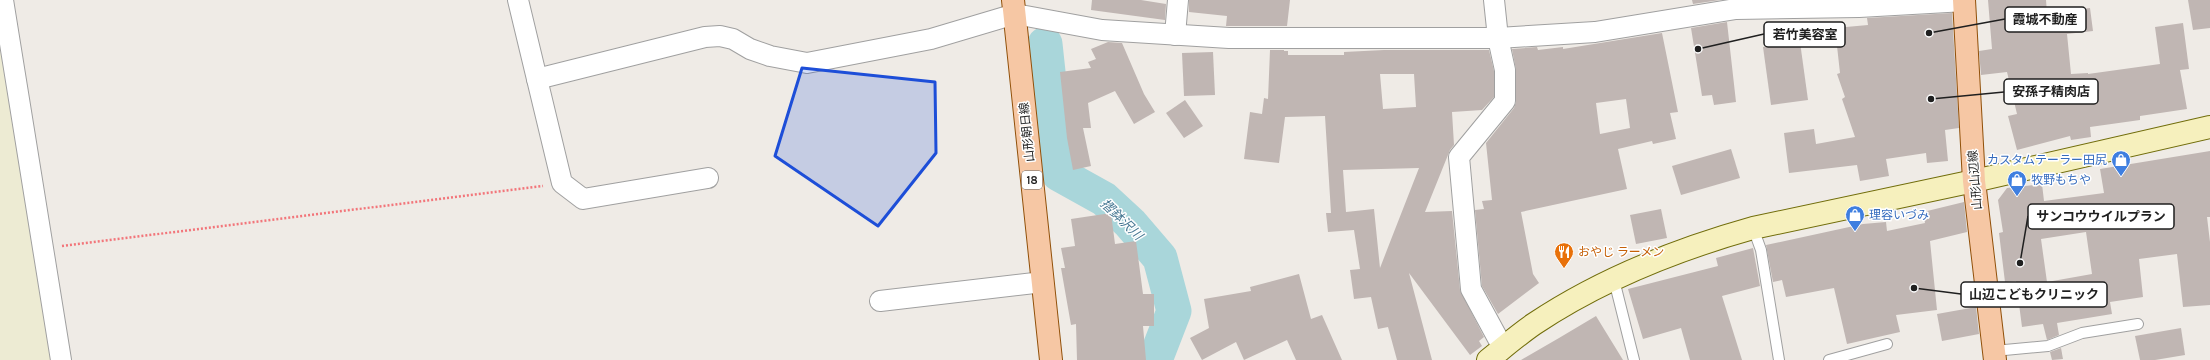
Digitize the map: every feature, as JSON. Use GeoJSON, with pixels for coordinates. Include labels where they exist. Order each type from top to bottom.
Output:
{"type":"FeatureCollection","features":[{"type":"Feature","properties":{"kind":"main road","name":"山形山辺線"},"geometry":{"type":"LineString","coordinates":[[1964,0],[1974,181],[1994,356]]}},
{"type":"Feature","properties":{"kind":"main road","name":"山形朝日線"},"geometry":{"type":"LineString","coordinates":[[1014,7],[1051,360]]}},
{"type":"Feature","properties":{"kind":"street"},"geometry":{"type":"LineString","coordinates":[[3,0],[61,360]]}},
{"type":"Feature","properties":{"kind":"street"},"geometry":{"type":"LineString","coordinates":[[518,0],[562,183],[583,199],[708,178]]}},
{"type":"Feature","properties":{"kind":"street"},"geometry":{"type":"LineString","coordinates":[[1174,35],[1178,0]]}},
{"type":"Feature","properties":{"kind":"street"},"geometry":{"type":"LineString","coordinates":[[1494,0],[1498,38],[1505,70],[1505,101],[1459,157],[1471,289],[1496,354],[1540,321],[1573,301],[1614,280],[1686,250],[1753,228],[1974,181],[2210,127]]}},
{"type":"Feature","properties":{"kind":"street"},"geometry":{"type":"LineString","coordinates":[[537,78],[706,37],[727,38],[770,56],[807,63],[931,39],[1014,7],[1102,30],[1174,35],[1304,39],[1498,38],[1595,32],[1736,9],[1859,7],[1964,0]]}},
{"type":"Feature","properties":{"kind":"street"},"geometry":{"type":"LineString","coordinates":[[880,301],[1043,282]]}},
{"type":"Feature","properties":{"kind":"lane"},"geometry":{"type":"LineString","coordinates":[[1753,228],[1761,250],[1779,360]]}},
{"type":"Feature","properties":{"kind":"lane"},"geometry":{"type":"LineString","coordinates":[[1614,280],[1634,360]]}},
{"type":"Feature","properties":{"kind":"lane"},"geometry":{"type":"LineString","coordinates":[[1994,356],[2048,346],[2082,332],[2138,324]]}},
{"type":"Feature","properties":{"kind":"lane"},"geometry":{"type":"LineString","coordinates":[[1829,360],[1887,344]]}},
{"type":"Feature","properties":{"kind":"path"},"geometry":{"type":"LineString","coordinates":[[44,248],[562,183]]}},
{"type":"Feature","properties":{"kind":"highlighted area"},"geometry":{"type":"Polygon","coordinates":[[[802,68],[935,82],[936,153],[878,226],[775,156],[802,68]]]}},
{"type":"Feature","properties":{"kind":"shaded area"},"geometry":{"type":"Polygon","coordinates":[[[0,49],[51,360],[0,360],[0,49]]]}},
{"type":"Feature","properties":{"kind":"building"},"geometry":{"type":"Polygon","coordinates":[[[1092,0],[1141,0],[1166,4],[1165,20],[1091,10],[1092,0]]]}},
{"type":"Feature","properties":{"kind":"building"},"geometry":{"type":"Polygon","coordinates":[[[1189,0],[1290,0],[1287,26],[1226,26],[1227,16],[1189,12],[1189,0]]]}},
{"type":"Feature","properties":{"kind":"building"},"geometry":{"type":"Polygon","coordinates":[[[1692,0],[1720,0],[1693,4],[1692,0]]]}},
{"type":"Feature","properties":{"kind":"building"},"geometry":{"type":"Polygon","coordinates":[[[1988,0],[2046,0],[2047,13],[2090,8],[2093,31],[2067,34],[2071,74],[2088,74],[2160,64],[2155,27],[2183,23],[2189,69],[2180,70],[2187,109],[2140,116],[2140,120],[2090,127],[2091,137],[2071,140],[2070,136],[2017,150],[2008,116],[2017,114],[2007,72],[1981,75],[1979,51],[1992,49],[1988,0]]]}},
{"type":"Feature","properties":{"kind":"building"},"geometry":{"type":"Polygon","coordinates":[[[2188,0],[2210,0],[2210,28],[2193,30],[2188,0]]]}},
{"type":"Feature","properties":{"kind":"building"},"geometry":{"type":"Polygon","coordinates":[[[1952,13],[1959,128],[1945,130],[1948,161],[1927,163],[1926,153],[1886,159],[1889,176],[1860,181],[1857,165],[1789,173],[1784,133],[1814,129],[1816,144],[1855,137],[1842,99],[1845,97],[1837,74],[1840,73],[1835,28],[1868,25],[1867,18],[1952,13]]]}},
{"type":"Feature","properties":{"kind":"building"},"geometry":{"type":"Polygon","coordinates":[[[1727,22],[1736,102],[1714,105],[1712,95],[1702,96],[1691,28],[1727,22]]]}},
{"type":"Feature","properties":{"kind":"building"},"geometry":{"type":"Polygon","coordinates":[[[1662,33],[1678,112],[1670,113],[1676,139],[1653,144],[1652,141],[1618,149],[1627,189],[1521,212],[1533,274],[1539,283],[1498,314],[1482,286],[1475,210],[1484,209],[1482,201],[1492,200],[1486,143],[1514,108],[1516,102],[1516,70],[1512,49],[1537,47],[1538,50],[1563,47],[1563,49],[1662,33]],[[1626,99],[1596,103],[1600,134],[1630,128],[1626,99]]]}},
{"type":"Feature","properties":{"kind":"building"},"geometry":{"type":"Polygon","coordinates":[[[1108,42],[1122,43],[1144,94],[1155,112],[1134,124],[1115,91],[1088,103],[1091,128],[1083,128],[1091,166],[1073,170],[1067,138],[1060,72],[1091,68],[1088,62],[1096,59],[1091,49],[1108,42]]]}},
{"type":"Feature","properties":{"kind":"building"},"geometry":{"type":"Polygon","coordinates":[[[1800,42],[1808,100],[1771,105],[1763,47],[1800,42]]]}},
{"type":"Feature","properties":{"kind":"building"},"geometry":{"type":"Polygon","coordinates":[[[1270,50],[1288,51],[1288,55],[1344,55],[1344,52],[1384,50],[1489,50],[1494,71],[1494,97],[1482,110],[1452,112],[1454,145],[1450,150],[1425,212],[1452,211],[1460,290],[1484,337],[1479,341],[1482,346],[1470,355],[1409,273],[1432,360],[1397,360],[1388,327],[1378,329],[1371,297],[1354,299],[1350,270],[1360,269],[1354,230],[1328,232],[1326,213],[1331,213],[1325,116],[1285,117],[1279,163],[1244,159],[1250,112],[1262,114],[1264,98],[1268,99],[1270,50]],[[1380,74],[1383,109],[1416,107],[1414,74],[1380,74]],[[1419,168],[1343,170],[1346,212],[1374,209],[1380,268],[1392,237],[1419,168]]]}},
{"type":"Feature","properties":{"kind":"building"},"geometry":{"type":"Polygon","coordinates":[[[1213,52],[1215,95],[1184,96],[1182,53],[1213,52]]]}},
{"type":"Feature","properties":{"kind":"building"},"geometry":{"type":"Polygon","coordinates":[[[1185,100],[1203,126],[1184,138],[1166,113],[1185,100]]]}},
{"type":"Feature","properties":{"kind":"building"},"geometry":{"type":"Polygon","coordinates":[[[1731,149],[1740,178],[1681,195],[1672,166],[1731,149]]]}},
{"type":"Feature","properties":{"kind":"building"},"geometry":{"type":"Polygon","coordinates":[[[2210,151],[2210,217],[2207,217],[2210,242],[2210,305],[2183,307],[2177,254],[2139,259],[2143,297],[2110,302],[2112,314],[2057,323],[2059,335],[2047,340],[2043,324],[2022,327],[2016,281],[2005,282],[1999,233],[2003,232],[1998,200],[2007,188],[2042,184],[2044,201],[2104,193],[2100,169],[2210,151]],[[2086,232],[2041,239],[2047,282],[2092,274],[2086,232]]]}},
{"type":"Feature","properties":{"kind":"building"},"geometry":{"type":"Polygon","coordinates":[[[1964,202],[1967,232],[1930,241],[1937,310],[1896,315],[1900,332],[1847,344],[1834,288],[1786,297],[1782,280],[1773,282],[1766,245],[1863,224],[1886,222],[1887,231],[1925,223],[1923,212],[1964,202]]]}},
{"type":"Feature","properties":{"kind":"building"},"geometry":{"type":"Polygon","coordinates":[[[1661,209],[1667,238],[1636,244],[1630,215],[1661,209]]]}},
{"type":"Feature","properties":{"kind":"building"},"geometry":{"type":"Polygon","coordinates":[[[1111,213],[1115,244],[1136,241],[1143,294],[1154,294],[1154,326],[1143,326],[1146,360],[1077,360],[1076,324],[1071,325],[1061,268],[1065,268],[1061,248],[1075,246],[1071,219],[1111,213]]]}},
{"type":"Feature","properties":{"kind":"building"},"geometry":{"type":"Polygon","coordinates":[[[1753,248],[1760,286],[1722,296],[1742,360],[1690,360],[1681,328],[1643,339],[1628,289],[1718,266],[1716,258],[1753,248]]]}},
{"type":"Feature","properties":{"kind":"building"},"geometry":{"type":"Polygon","coordinates":[[[1299,274],[1311,319],[1322,315],[1342,360],[1296,360],[1287,340],[1244,360],[1236,342],[1202,360],[1190,338],[1209,328],[1204,299],[1251,291],[1250,287],[1299,274]]]}},
{"type":"Feature","properties":{"kind":"building"},"geometry":{"type":"Polygon","coordinates":[[[1976,307],[1979,334],[1942,341],[1937,314],[1976,307]]]}},
{"type":"Feature","properties":{"kind":"building"},"geometry":{"type":"Polygon","coordinates":[[[1596,316],[1623,360],[1521,360],[1559,338],[1596,316]]]}},
{"type":"Feature","properties":{"kind":"building"},"geometry":{"type":"Polygon","coordinates":[[[2181,328],[2185,355],[2155,360],[2140,360],[2135,336],[2181,328]]]}},
{"type":"Feature","properties":{"kind":"building"},"geometry":{"type":"Polygon","coordinates":[[[2061,348],[2063,359],[2052,360],[2050,352],[2061,348]]]}},
{"type":"Feature","properties":{"kind":"waterway","name":"摺鉢沢川"},"geometry":{"type":"LineString","coordinates":[[1045,44],[1059,174],[1104,199],[1130,223],[1160,258],[1174,311],[1155,360]]}},
{"type":"Feature","properties":{"kind":"place","name":"霞城不動産"},"geometry":{"type":"Point","coordinates":[1929,33]}},
{"type":"Feature","properties":{"kind":"place","name":"若竹美容室"},"geometry":{"type":"Point","coordinates":[1698,49]}},
{"type":"Feature","properties":{"kind":"place","name":"安孫子精肉店"},"geometry":{"type":"Point","coordinates":[1931,99]}},
{"type":"Feature","properties":{"kind":"place","name":"カスタムテーラー田尻"},"geometry":{"type":"Point","coordinates":[2121,177]}},
{"type":"Feature","properties":{"kind":"place","name":"牧野もちや"},"geometry":{"type":"Point","coordinates":[2017,197]}},
{"type":"Feature","properties":{"kind":"place","name":"理容いづみ"},"geometry":{"type":"Point","coordinates":[1855,232]}},
{"type":"Feature","properties":{"kind":"place","name":"サンコウウイルプラン"},"geometry":{"type":"Point","coordinates":[2020,263]}},
{"type":"Feature","properties":{"kind":"place","name":"おやじ ラーメン"},"geometry":{"type":"Point","coordinates":[1564,269]}},
{"type":"Feature","properties":{"kind":"place","name":"山辺こどもクリニック"},"geometry":{"type":"Point","coordinates":[1914,288]}}]}
